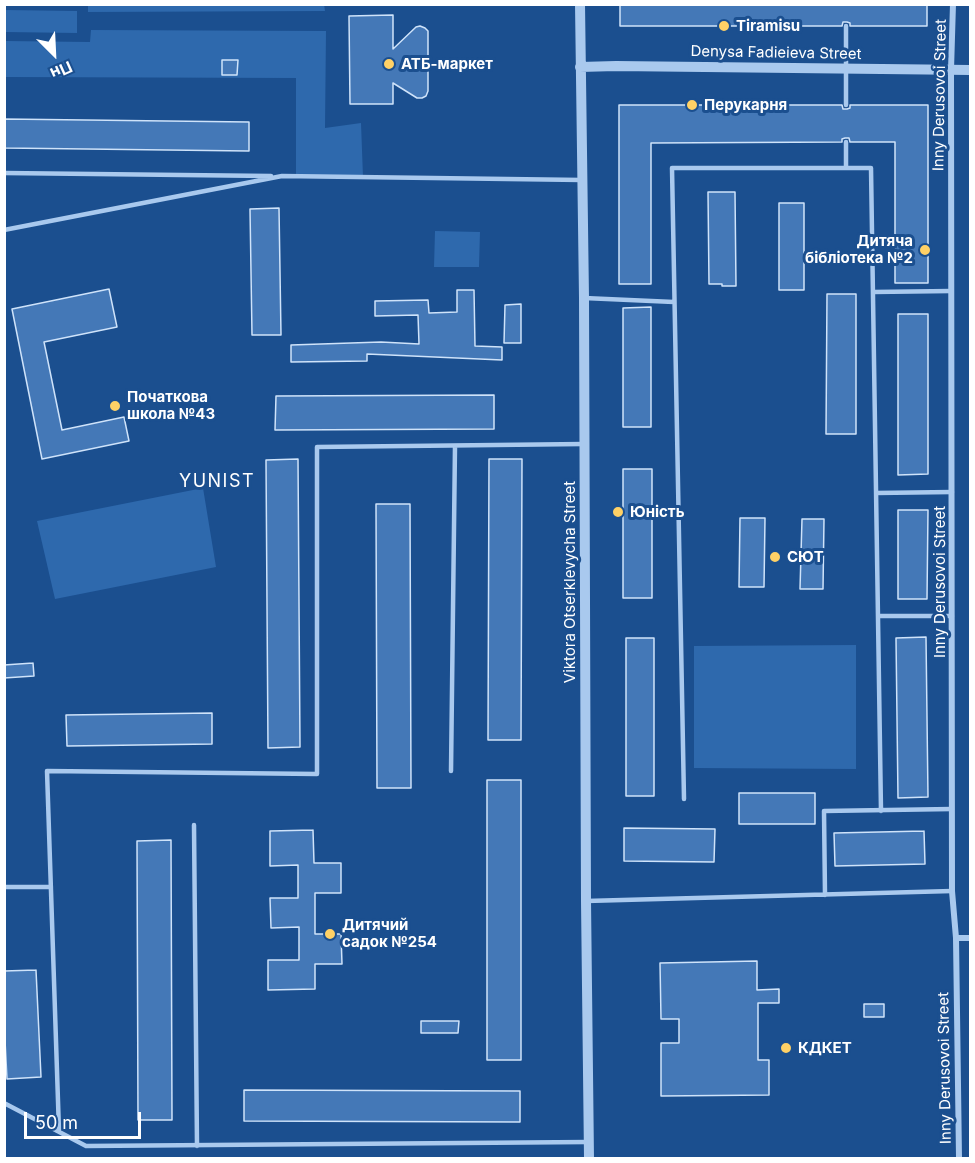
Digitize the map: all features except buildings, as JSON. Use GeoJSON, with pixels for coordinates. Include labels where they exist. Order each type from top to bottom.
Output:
{"type":"FeatureCollection","features":[{"type":"Feature","properties":{"kind":"street","name":"Viktora Otserklevycha Street"},"geometry":{"type":"LineString","coordinates":[[580,4],[589,1158]]}},
{"type":"Feature","properties":{"kind":"street","name":"Inny Derusovoi Street"},"geometry":{"type":"LineString","coordinates":[[953,4],[951,70],[952,891],[956,938],[959,1158]]}},
{"type":"Feature","properties":{"kind":"street","name":"Denysa Fadieieva Street"},"geometry":{"type":"LineString","coordinates":[[580,66],[970,70]]}},
{"type":"Feature","properties":{"kind":"street"},"geometry":{"type":"LineString","coordinates":[[956,938],[970,938]]}},
{"type":"Feature","properties":{"kind":"lane"},"geometry":{"type":"LineString","coordinates":[[846,26],[846,105]]}},
{"type":"Feature","properties":{"kind":"lane"},"geometry":{"type":"LineString","coordinates":[[846,142],[846,168]]}},
{"type":"Feature","properties":{"kind":"lane"},"geometry":{"type":"LineString","coordinates":[[684,799],[672,168],[871,168],[881,811]]}},
{"type":"Feature","properties":{"kind":"lane"},"geometry":{"type":"LineString","coordinates":[[4,173],[582,180]]}},
{"type":"Feature","properties":{"kind":"lane"},"geometry":{"type":"LineString","coordinates":[[4,230],[282,176]]}},
{"type":"Feature","properties":{"kind":"lane"},"geometry":{"type":"LineString","coordinates":[[873,291],[951,291]]}},
{"type":"Feature","properties":{"kind":"lane"},"geometry":{"type":"LineString","coordinates":[[584,298],[674,302]]}},
{"type":"Feature","properties":{"kind":"lane"},"geometry":{"type":"LineString","coordinates":[[59,1131],[47,771],[317,774],[317,447],[584,444]]}},
{"type":"Feature","properties":{"kind":"lane"},"geometry":{"type":"LineString","coordinates":[[451,771],[455,446]]}},
{"type":"Feature","properties":{"kind":"lane"},"geometry":{"type":"LineString","coordinates":[[876,493],[952,492]]}},
{"type":"Feature","properties":{"kind":"lane"},"geometry":{"type":"LineString","coordinates":[[878,616],[952,616]]}},
{"type":"Feature","properties":{"kind":"lane"},"geometry":{"type":"LineString","coordinates":[[825,895],[824,811],[952,809]]}},
{"type":"Feature","properties":{"kind":"lane"},"geometry":{"type":"LineString","coordinates":[[195,825],[197,1146]]}},
{"type":"Feature","properties":{"kind":"lane"},"geometry":{"type":"LineString","coordinates":[[4,887],[51,887]]}},
{"type":"Feature","properties":{"kind":"lane"},"geometry":{"type":"LineString","coordinates":[[586,901],[952,891]]}},
{"type":"Feature","properties":{"kind":"lane"},"geometry":{"type":"LineString","coordinates":[[4,1103],[86,1146],[589,1142]]}},
{"type":"Feature","properties":{"kind":"shaded area"},"geometry":{"type":"Polygon","coordinates":[[[88,4],[324,4],[325,11],[88,12],[88,4]]]}},
{"type":"Feature","properties":{"kind":"shaded area"},"geometry":{"type":"Polygon","coordinates":[[[5,10],[77,11],[77,33],[5,32],[5,10]]]}},
{"type":"Feature","properties":{"kind":"shaded area"},"geometry":{"type":"Polygon","coordinates":[[[91,30],[326,31],[325,128],[361,123],[363,177],[296,176],[296,78],[5,77],[5,41],[90,42],[91,30]]]}},
{"type":"Feature","properties":{"kind":"shaded area"},"geometry":{"type":"Polygon","coordinates":[[[435,231],[480,232],[479,267],[434,267],[435,231]]]}},
{"type":"Feature","properties":{"kind":"shaded area"},"geometry":{"type":"Polygon","coordinates":[[[203,488],[216,567],[55,599],[37,521],[203,488]]]}},
{"type":"Feature","properties":{"kind":"shaded area"},"geometry":{"type":"Polygon","coordinates":[[[856,645],[856,769],[694,768],[694,646],[856,645]]]}},
{"type":"Feature","properties":{"kind":"place","name":"Tiramisu"},"geometry":{"type":"Point","coordinates":[724,26]}},
{"type":"Feature","properties":{"kind":"place","name":"АТБ-маркет"},"geometry":{"type":"Point","coordinates":[389,64]}},
{"type":"Feature","properties":{"kind":"place","name":"Перукарня"},"geometry":{"type":"Point","coordinates":[692,105]}},
{"type":"Feature","properties":{"kind":"place","name":"Дитяча бібліотека №2"},"geometry":{"type":"Point","coordinates":[925,250]}},
{"type":"Feature","properties":{"kind":"place","name":"Початкова школа №43"},"geometry":{"type":"Point","coordinates":[115,406]}},
{"type":"Feature","properties":{"kind":"place","name":"Юність"},"geometry":{"type":"Point","coordinates":[618,512]}},
{"type":"Feature","properties":{"kind":"place","name":"СЮТ"},"geometry":{"type":"Point","coordinates":[775,557]}},
{"type":"Feature","properties":{"kind":"place","name":"Дитячий садок №254"},"geometry":{"type":"Point","coordinates":[330,934]}},
{"type":"Feature","properties":{"kind":"place","name":"КДКЕТ"},"geometry":{"type":"Point","coordinates":[786,1048]}},
{"type":"Feature","properties":{"kind":"district","name":"YUNIST"},"geometry":{"type":"Point","coordinates":[217,482]}}]}
